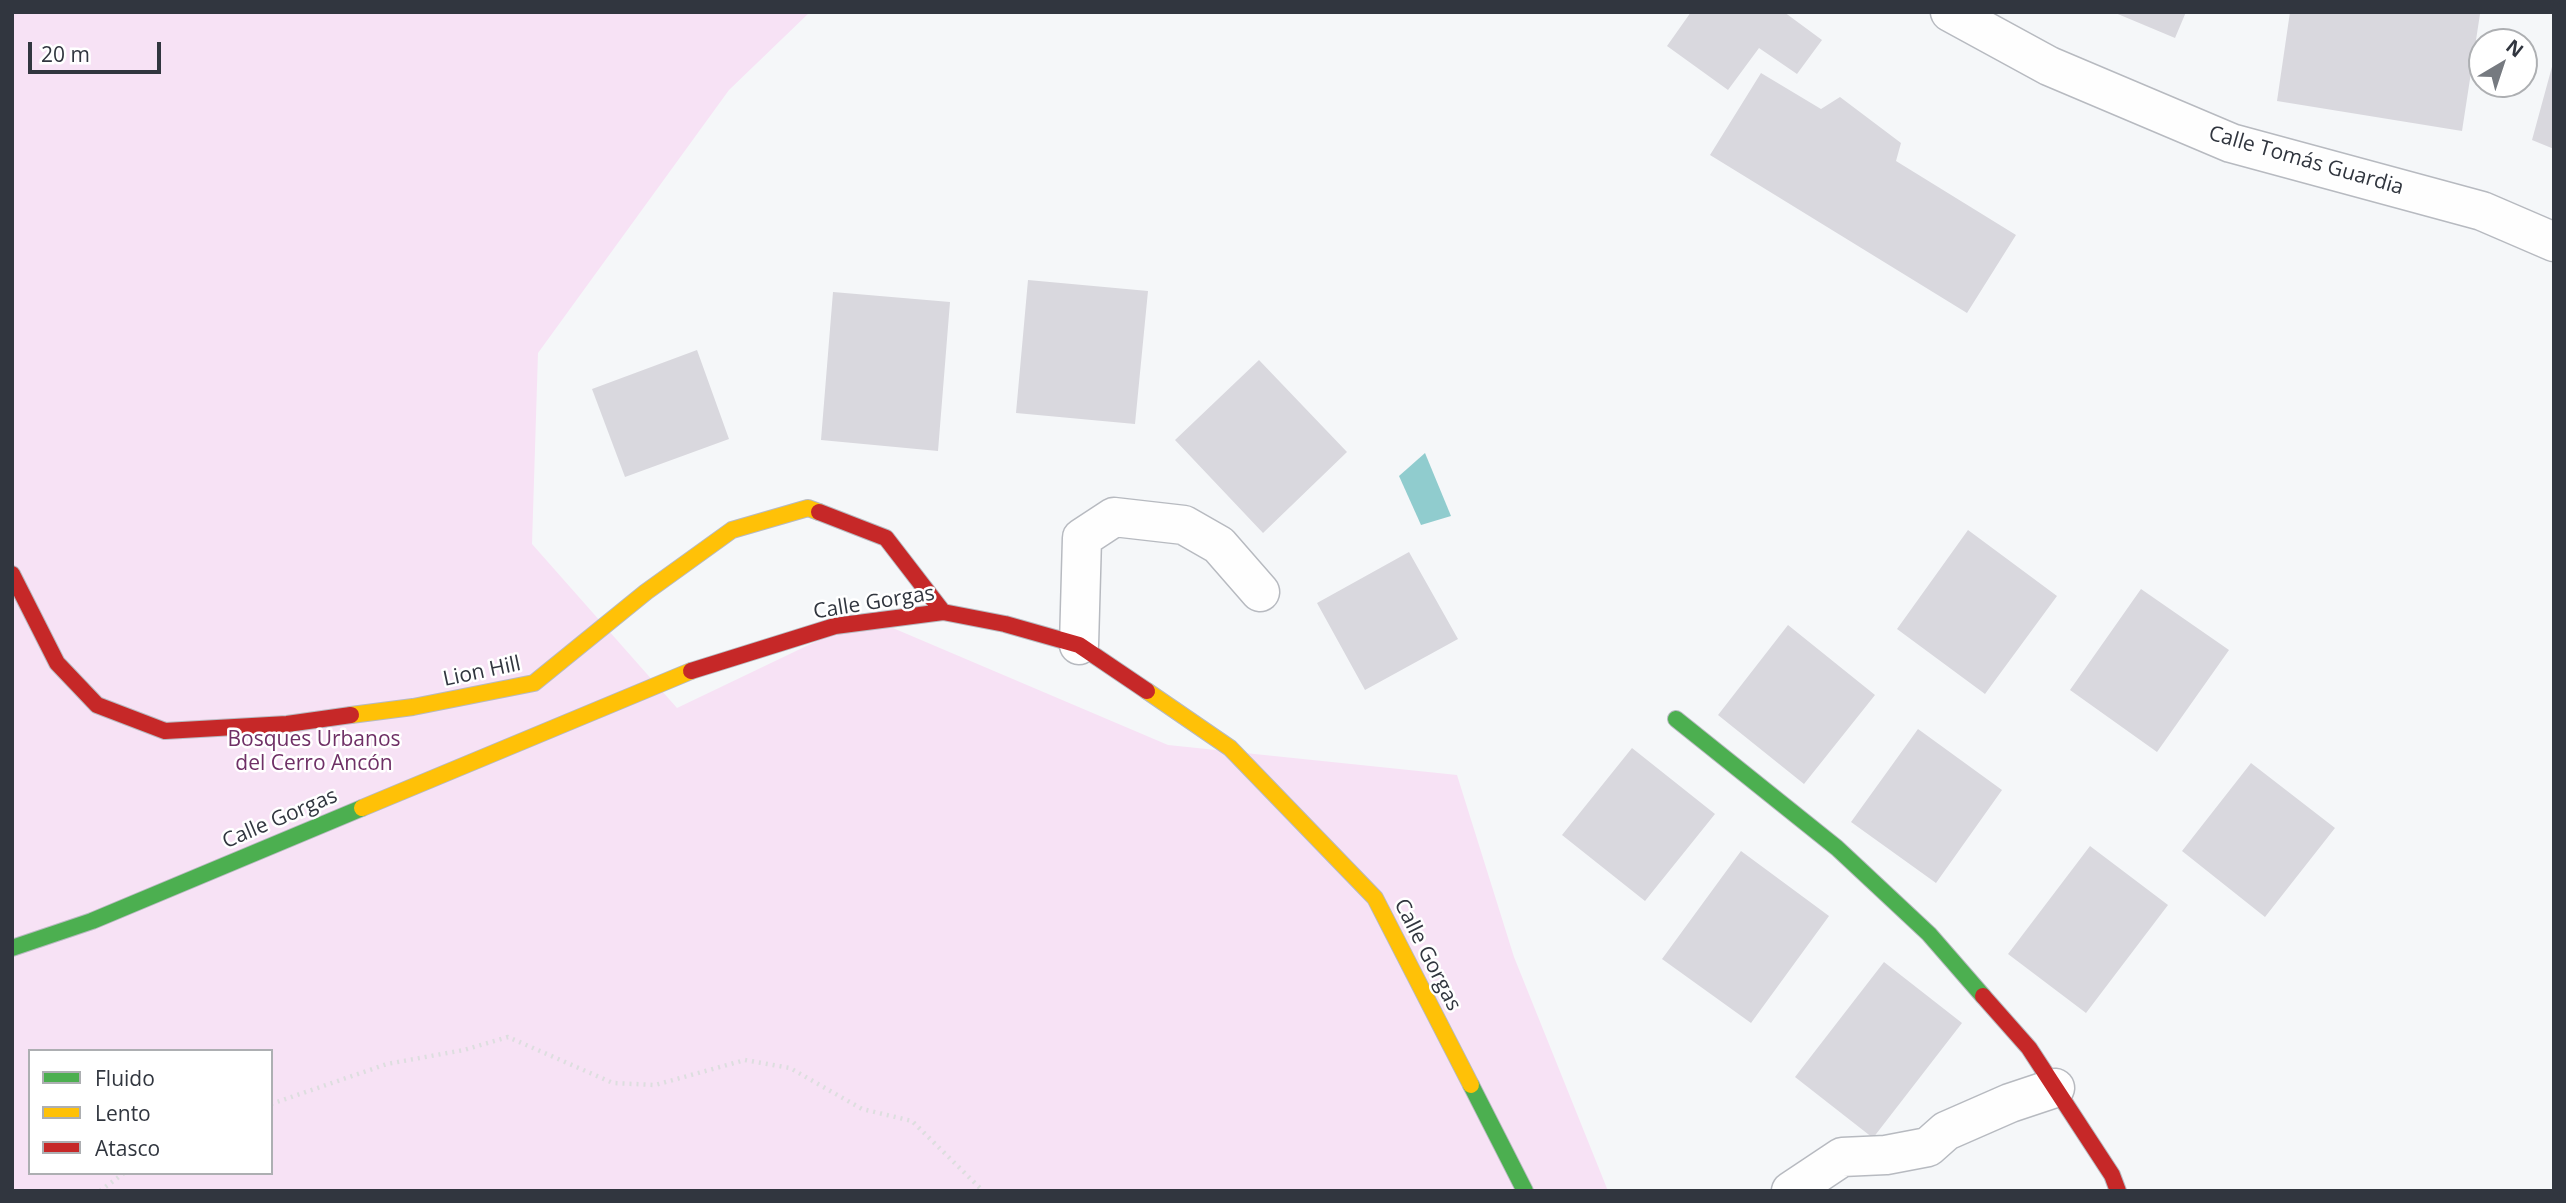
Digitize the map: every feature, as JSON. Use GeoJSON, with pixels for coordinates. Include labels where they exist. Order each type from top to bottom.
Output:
{"type":"FeatureCollection","features":[{"type":"Feature","properties":{"kind":"street","name":"Calle Tomás Guardia"},"geometry":{"type":"LineString","coordinates":[[1950,12],[2049,66],[2231,143],[2482,211],[2554,242]]}},
{"type":"Feature","properties":{"kind":"street","name":"Lion Hill"},"geometry":{"type":"LineString","coordinates":[[12,574],[57,663],[97,705],[165,730],[287,724],[413,707],[534,683],[646,592],[732,530],[808,508],[886,538],[943,612]]}},
{"type":"Feature","properties":{"kind":"street"},"geometry":{"type":"LineString","coordinates":[[1079,645],[1082,538],[1114,517],[1184,525],[1219,545],[1260,592]]}},
{"type":"Feature","properties":{"kind":"street","name":"Calle Gorgas"},"geometry":{"type":"LineString","coordinates":[[12,948],[92,921],[674,676],[835,626],[943,612],[1005,624],[1079,645],[1230,748],[1375,898],[1525,1191]]}},
{"type":"Feature","properties":{"kind":"street"},"geometry":{"type":"LineString","coordinates":[[1676,719],[1837,848],[1929,934],[2029,1048],[2112,1175],[2118,1191]]}},
{"type":"Feature","properties":{"kind":"street"},"geometry":{"type":"LineString","coordinates":[[1791,1191],[1842,1157],[1886,1156],[1928,1147],[1946,1131],[2010,1103],[2055,1088]]}},
{"type":"Feature","properties":{"kind":"path"},"geometry":{"type":"LineString","coordinates":[[273,1103],[387,1064],[464,1050],[508,1037],[613,1083],[656,1085],[745,1060],[790,1068],[862,1110],[912,1121],[983,1191]]}},
{"type":"Feature","properties":{"kind":"path"},"geometry":{"type":"LineString","coordinates":[[100,1191],[121,1175]]}},
{"type":"Feature","properties":{"kind":"green space","name":"Bosques Urbanos del Cerro Ancón"},"geometry":{"type":"Polygon","coordinates":[[[12,12],[810,12],[729,90],[538,353],[532,544],[677,708],[867,617],[1168,745],[1457,775],[1514,957],[1608,1191],[12,1191],[12,12]]]}},
{"type":"Feature","properties":{"kind":"water"},"geometry":{"type":"Polygon","coordinates":[[[1425,453],[1451,516],[1421,525],[1399,476],[1425,453]]]}},
{"type":"Feature","properties":{"kind":"building"},"geometry":{"type":"Polygon","coordinates":[[[1691,12],[1784,12],[1822,40],[1797,74],[1759,48],[1728,90],[1667,46],[1691,12]]]}},
{"type":"Feature","properties":{"kind":"building"},"geometry":{"type":"Polygon","coordinates":[[[2113,12],[2186,12],[2175,38],[2113,12]]]}},
{"type":"Feature","properties":{"kind":"building"},"geometry":{"type":"Polygon","coordinates":[[[2290,12],[2480,14],[2478,28],[2468,28],[2468,92],[2462,131],[2277,101],[2290,12]]]}},
{"type":"Feature","properties":{"kind":"building"},"geometry":{"type":"Polygon","coordinates":[[[2554,63],[2554,149],[2532,140],[2554,63]]]}},
{"type":"Feature","properties":{"kind":"building"},"geometry":{"type":"Polygon","coordinates":[[[1761,73],[1821,109],[1840,97],[1901,143],[1896,161],[2016,235],[1967,313],[1710,155],[1761,73]]]}},
{"type":"Feature","properties":{"kind":"building"},"geometry":{"type":"Polygon","coordinates":[[[1028,280],[1148,291],[1135,424],[1016,413],[1028,280]]]}},
{"type":"Feature","properties":{"kind":"building"},"geometry":{"type":"Polygon","coordinates":[[[833,292],[950,302],[938,451],[821,440],[833,292]]]}},
{"type":"Feature","properties":{"kind":"building"},"geometry":{"type":"Polygon","coordinates":[[[697,350],[729,439],[625,477],[592,389],[697,350]]]}},
{"type":"Feature","properties":{"kind":"building"},"geometry":{"type":"Polygon","coordinates":[[[1259,360],[1347,452],[1263,533],[1175,440],[1259,360]]]}},
{"type":"Feature","properties":{"kind":"building"},"geometry":{"type":"Polygon","coordinates":[[[1968,530],[2057,596],[1985,694],[1897,629],[1968,530]]]}},
{"type":"Feature","properties":{"kind":"building"},"geometry":{"type":"Polygon","coordinates":[[[1409,552],[1458,639],[1365,690],[1317,603],[1409,552]]]}},
{"type":"Feature","properties":{"kind":"building"},"geometry":{"type":"Polygon","coordinates":[[[2141,589],[2229,650],[2157,752],[2070,690],[2141,589]]]}},
{"type":"Feature","properties":{"kind":"building"},"geometry":{"type":"Polygon","coordinates":[[[1788,625],[1875,695],[1804,784],[1718,715],[1788,625]]]}},
{"type":"Feature","properties":{"kind":"building"},"geometry":{"type":"Polygon","coordinates":[[[1918,729],[2002,790],[1936,883],[1851,822],[1918,729]]]}},
{"type":"Feature","properties":{"kind":"building"},"geometry":{"type":"Polygon","coordinates":[[[1632,748],[1715,814],[1645,901],[1562,835],[1632,748]]]}},
{"type":"Feature","properties":{"kind":"building"},"geometry":{"type":"Polygon","coordinates":[[[2251,763],[2335,828],[2265,917],[2182,851],[2251,763]]]}},
{"type":"Feature","properties":{"kind":"building"},"geometry":{"type":"Polygon","coordinates":[[[2090,846],[2168,905],[2086,1013],[2008,954],[2090,846]]]}},
{"type":"Feature","properties":{"kind":"building"},"geometry":{"type":"Polygon","coordinates":[[[1741,851],[1829,916],[1751,1023],[1662,959],[1741,851]]]}},
{"type":"Feature","properties":{"kind":"building"},"geometry":{"type":"Polygon","coordinates":[[[1884,962],[1962,1023],[1873,1138],[1795,1077],[1884,962]]]}},
{"type":"Feature","properties":{"kind":"traffic: fast"},"geometry":{"type":"LineString","coordinates":[[1676,719],[1837,848],[1929,934],[1983,996]]}},
{"type":"Feature","properties":{"kind":"traffic: fast"},"geometry":{"type":"LineString","coordinates":[[12,948],[92,921],[362,808]]}},
{"type":"Feature","properties":{"kind":"traffic: fast"},"geometry":{"type":"LineString","coordinates":[[1471,1085],[1525,1191]]}},
{"type":"Feature","properties":{"kind":"traffic: slow"},"geometry":{"type":"LineString","coordinates":[[351,715],[413,707],[534,683],[646,592],[732,530],[808,508],[819,512]]}},
{"type":"Feature","properties":{"kind":"traffic: slow"},"geometry":{"type":"LineString","coordinates":[[362,808],[691,671]]}},
{"type":"Feature","properties":{"kind":"traffic: slow"},"geometry":{"type":"LineString","coordinates":[[1147,691],[1230,748],[1375,898],[1471,1085]]}},
{"type":"Feature","properties":{"kind":"traffic: jam"},"geometry":{"type":"LineString","coordinates":[[819,512],[886,538],[943,612]]}},
{"type":"Feature","properties":{"kind":"traffic: jam"},"geometry":{"type":"LineString","coordinates":[[12,574],[57,663],[97,705],[165,731],[287,724],[351,715]]}},
{"type":"Feature","properties":{"kind":"traffic: jam"},"geometry":{"type":"LineString","coordinates":[[691,671],[835,626],[943,612],[1005,624],[1079,645],[1147,691]]}},
{"type":"Feature","properties":{"kind":"traffic: jam"},"geometry":{"type":"LineString","coordinates":[[1983,996],[2029,1048],[2112,1175],[2118,1191]]}}]}
